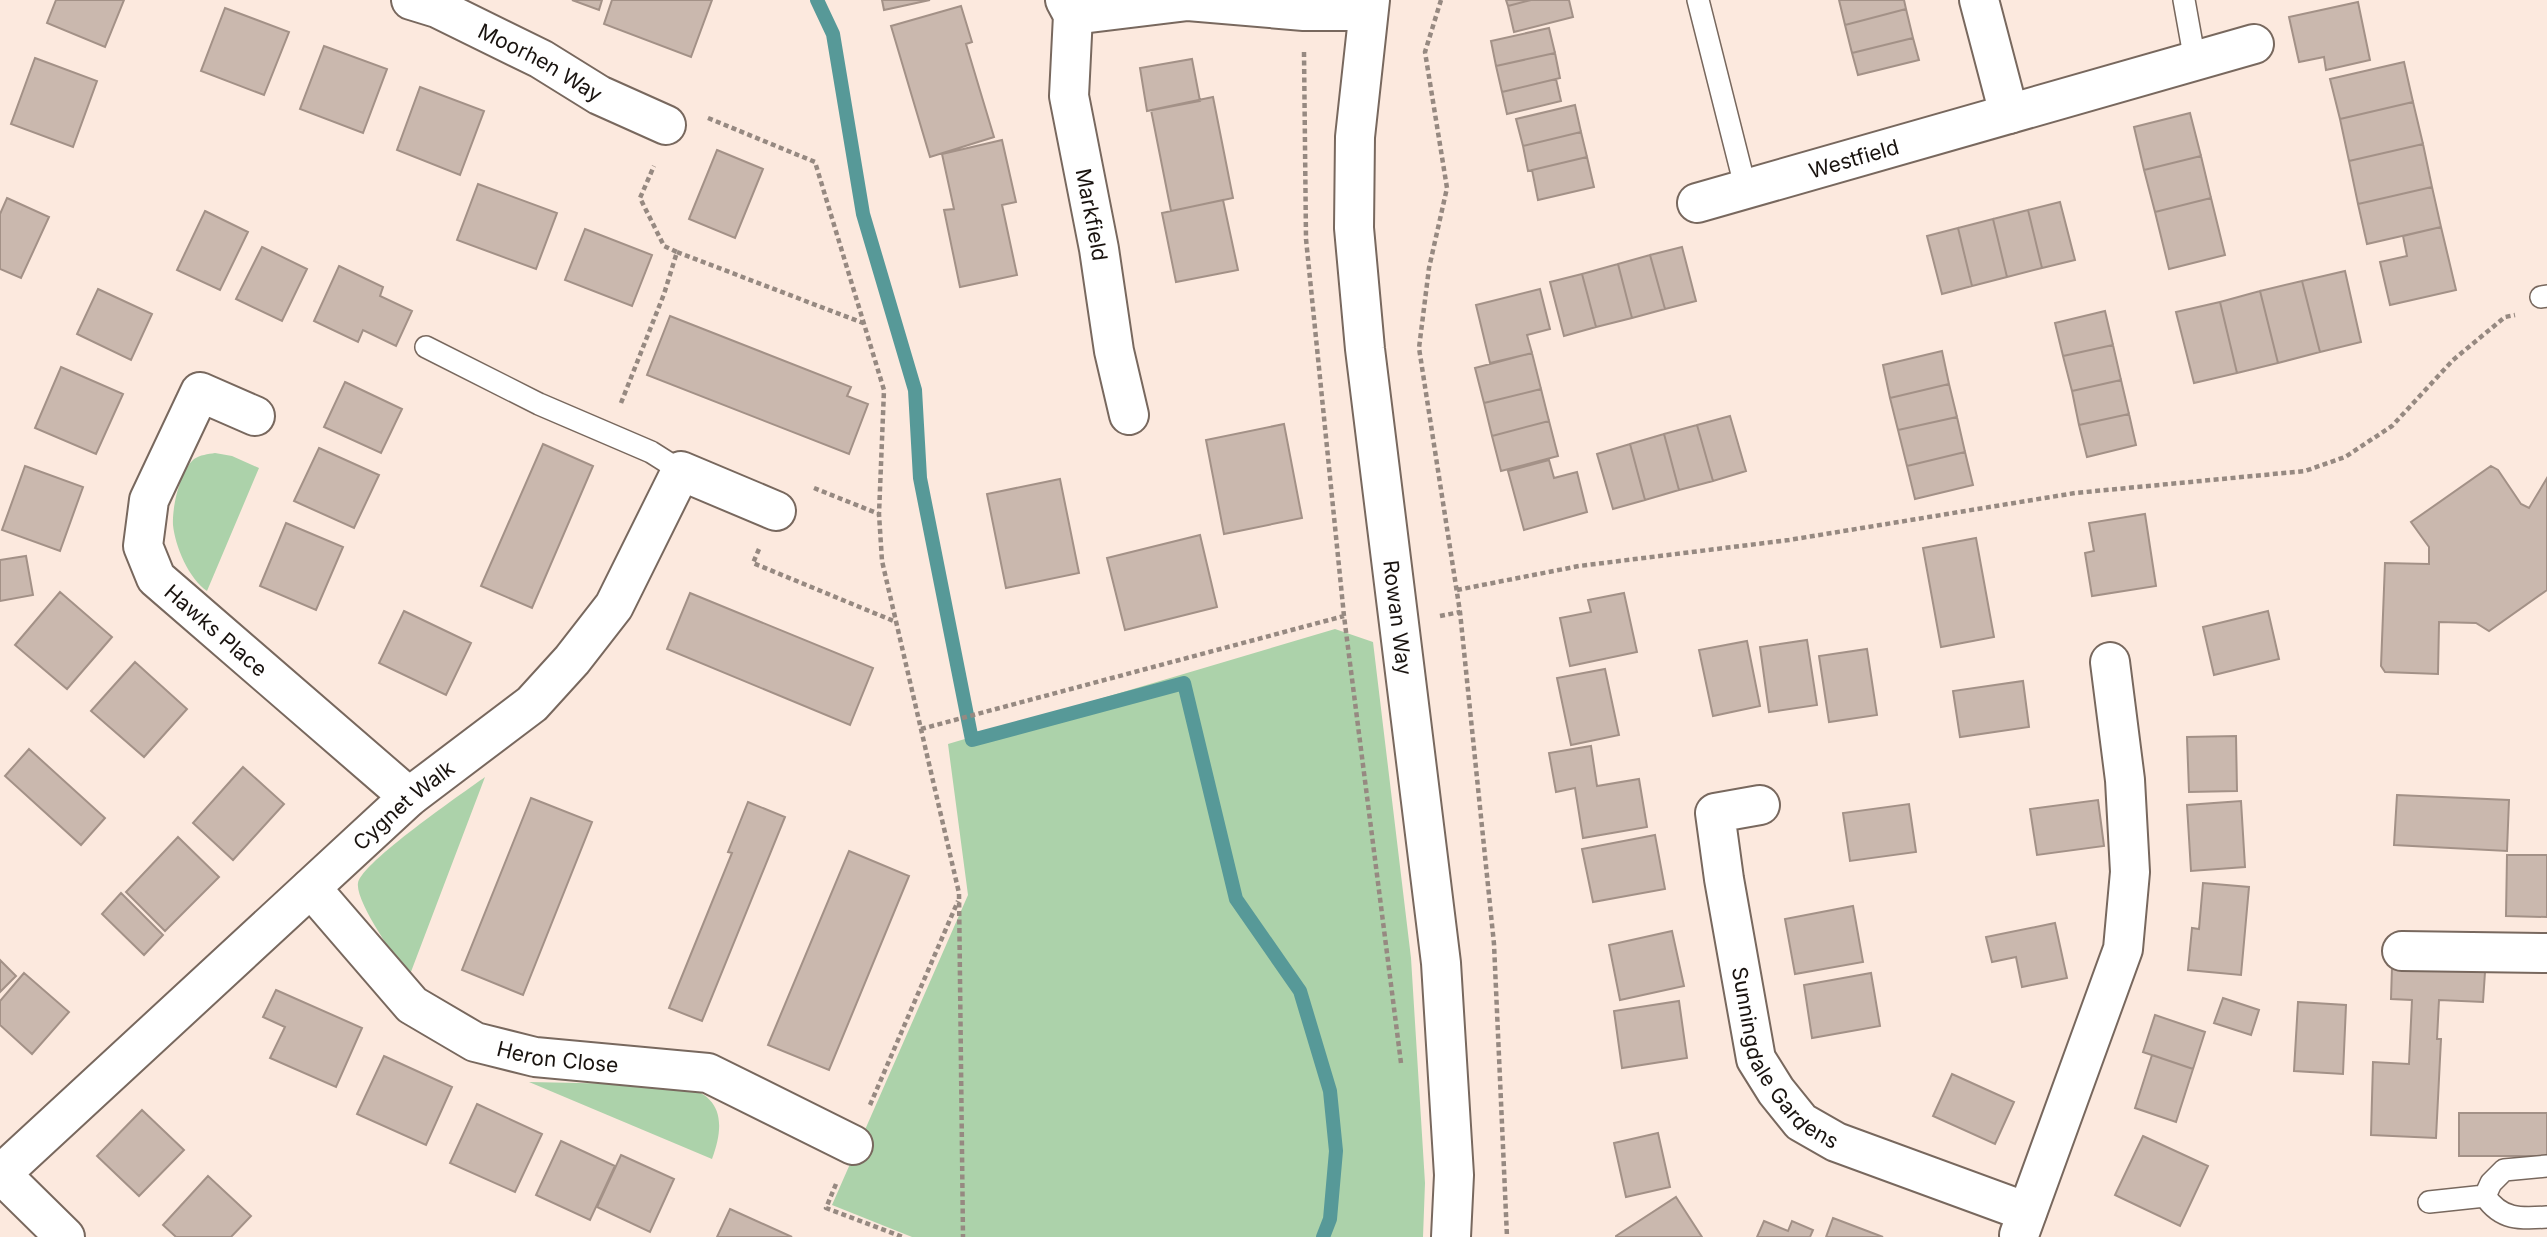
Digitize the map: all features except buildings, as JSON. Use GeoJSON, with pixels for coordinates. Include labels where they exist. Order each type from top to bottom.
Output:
{"type":"FeatureCollection","features":[{"type":"Feature","properties":{"kind":"street","name":"Moorhen Way"},"geometry":{"type":"LineString","coordinates":[[411,0],[437,8],[541,59],[599,95],[666,125]]}},
{"type":"Feature","properties":{"kind":"street"},"geometry":{"type":"LineString","coordinates":[[1979,0],[2009,114]]}},
{"type":"Feature","properties":{"kind":"street","name":"Markfield"},"geometry":{"type":"LineString","coordinates":[[1129,415],[1114,351],[1099,249],[1069,96],[1069,7],[1188,1],[1304,11],[1369,6]]}},
{"type":"Feature","properties":{"kind":"street","name":"Rowan Way"},"geometry":{"type":"LineString","coordinates":[[1369,6],[1355,137],[1354,228],[1365,349],[1441,963],[1454,1175],[1451,1237]]}},
{"type":"Feature","properties":{"kind":"street","name":"Westfield"},"geometry":{"type":"LineString","coordinates":[[1697,203],[2255,44]]}},
{"type":"Feature","properties":{"kind":"street","name":"Hawks Place"},"geometry":{"type":"LineString","coordinates":[[255,416],[200,392],[149,500],[143,546],[156,578],[409,797]]}},
{"type":"Feature","properties":{"kind":"street"},"geometry":{"type":"LineString","coordinates":[[681,471],[776,511]]}},
{"type":"Feature","properties":{"kind":"street","name":"Cygnet Walk"},"geometry":{"type":"LineString","coordinates":[[0,1174],[409,797],[532,704],[572,660],[614,606],[681,471]]}},
{"type":"Feature","properties":{"kind":"street","name":"Sunningdale Gardens"},"geometry":{"type":"LineString","coordinates":[[1760,805],[1715,813],[1724,880],[1756,1059],[1776,1091],[1801,1122],[1836,1142],[2022,1225],[2123,949],[2130,872],[2125,780],[2110,662]]}},
{"type":"Feature","properties":{"kind":"street","name":"Heron Close"},"geometry":{"type":"LineString","coordinates":[[311,888],[412,1005],[475,1042],[535,1057],[708,1073],[853,1145]]}},
{"type":"Feature","properties":{"kind":"street"},"geometry":{"type":"LineString","coordinates":[[2402,951],[2547,953]]}},
{"type":"Feature","properties":{"kind":"street"},"geometry":{"type":"LineString","coordinates":[[0,1174],[65,1237]]}},
{"type":"Feature","properties":{"kind":"lane"},"geometry":{"type":"LineString","coordinates":[[1698,0],[1746,190]]}},
{"type":"Feature","properties":{"kind":"lane"},"geometry":{"type":"LineString","coordinates":[[2184,0],[2195,61]]}},
{"type":"Feature","properties":{"kind":"lane"},"geometry":{"type":"LineString","coordinates":[[426,346],[539,404],[651,452],[681,471]]}},
{"type":"Feature","properties":{"kind":"lane"},"geometry":{"type":"LineString","coordinates":[[2485,1196],[2491,1183],[2504,1170],[2547,1166]]}},
{"type":"Feature","properties":{"kind":"lane"},"geometry":{"type":"LineString","coordinates":[[2429,1202],[2485,1196]]}},
{"type":"Feature","properties":{"kind":"lane"},"geometry":{"type":"LineString","coordinates":[[2485,1196],[2494,1209],[2508,1215],[2524,1219],[2547,1217]]}},
{"type":"Feature","properties":{"kind":"path"},"geometry":{"type":"LineString","coordinates":[[1441,0],[1425,52],[1447,188],[1429,268],[1419,348],[1457,590],[1494,944],[1507,1237]]}},
{"type":"Feature","properties":{"kind":"path"},"geometry":{"type":"LineString","coordinates":[[1304,11],[1306,239],[1344,616],[1402,1073]]}},
{"type":"Feature","properties":{"kind":"path"},"geometry":{"type":"LineString","coordinates":[[863,323],[664,246],[640,198],[659,152],[666,125],[679,106],[815,162],[884,390],[878,514],[881,561],[959,900],[963,1237]]}},
{"type":"Feature","properties":{"kind":"path"},"geometry":{"type":"LineString","coordinates":[[609,433],[664,294],[677,252]]}},
{"type":"Feature","properties":{"kind":"path"},"geometry":{"type":"LineString","coordinates":[[1457,590],[1578,566],[1789,540],[2075,493],[2305,471],[2345,457],[2392,426],[2453,360],[2505,317],[2525,313]]}},
{"type":"Feature","properties":{"kind":"path"},"geometry":{"type":"LineString","coordinates":[[878,514],[789,479],[753,563],[897,622]]}},
{"type":"Feature","properties":{"kind":"path"},"geometry":{"type":"LineString","coordinates":[[921,729],[1344,616]]}},
{"type":"Feature","properties":{"kind":"path"},"geometry":{"type":"LineString","coordinates":[[903,1237],[826,1208],[959,900]]}},
{"type":"Feature","properties":{"kind":"green space"},"geometry":{"type":"Polygon","coordinates":[[[215,453],[232,456],[259,468],[207,591],[194,579],[184,561],[174,533],[173,517],[178,490],[189,465],[194,459],[215,453]]]}},
{"type":"Feature","properties":{"kind":"green space"},"geometry":{"type":"Polygon","coordinates":[[[1335,629],[1373,642],[1411,958],[1425,1183],[1423,1237],[912,1237],[832,1205],[968,895],[948,744],[1335,629]]]}},
{"type":"Feature","properties":{"kind":"green space"},"geometry":{"type":"Polygon","coordinates":[[[485,777],[409,977],[370,917],[358,883],[376,860],[394,844],[485,777]]]}},
{"type":"Feature","properties":{"kind":"green space"},"geometry":{"type":"Polygon","coordinates":[[[529,1082],[677,1085],[692,1089],[712,1102],[717,1111],[719,1133],[712,1159],[529,1082]]]}},
{"type":"Feature","properties":{"kind":"waterway"},"geometry":{"type":"LineString","coordinates":[[817,0],[833,34],[863,214],[915,390],[920,478],[972,740],[1184,683],[1236,899],[1300,991],[1330,1091],[1336,1151],[1330,1219],[1323,1237]]}}]}
